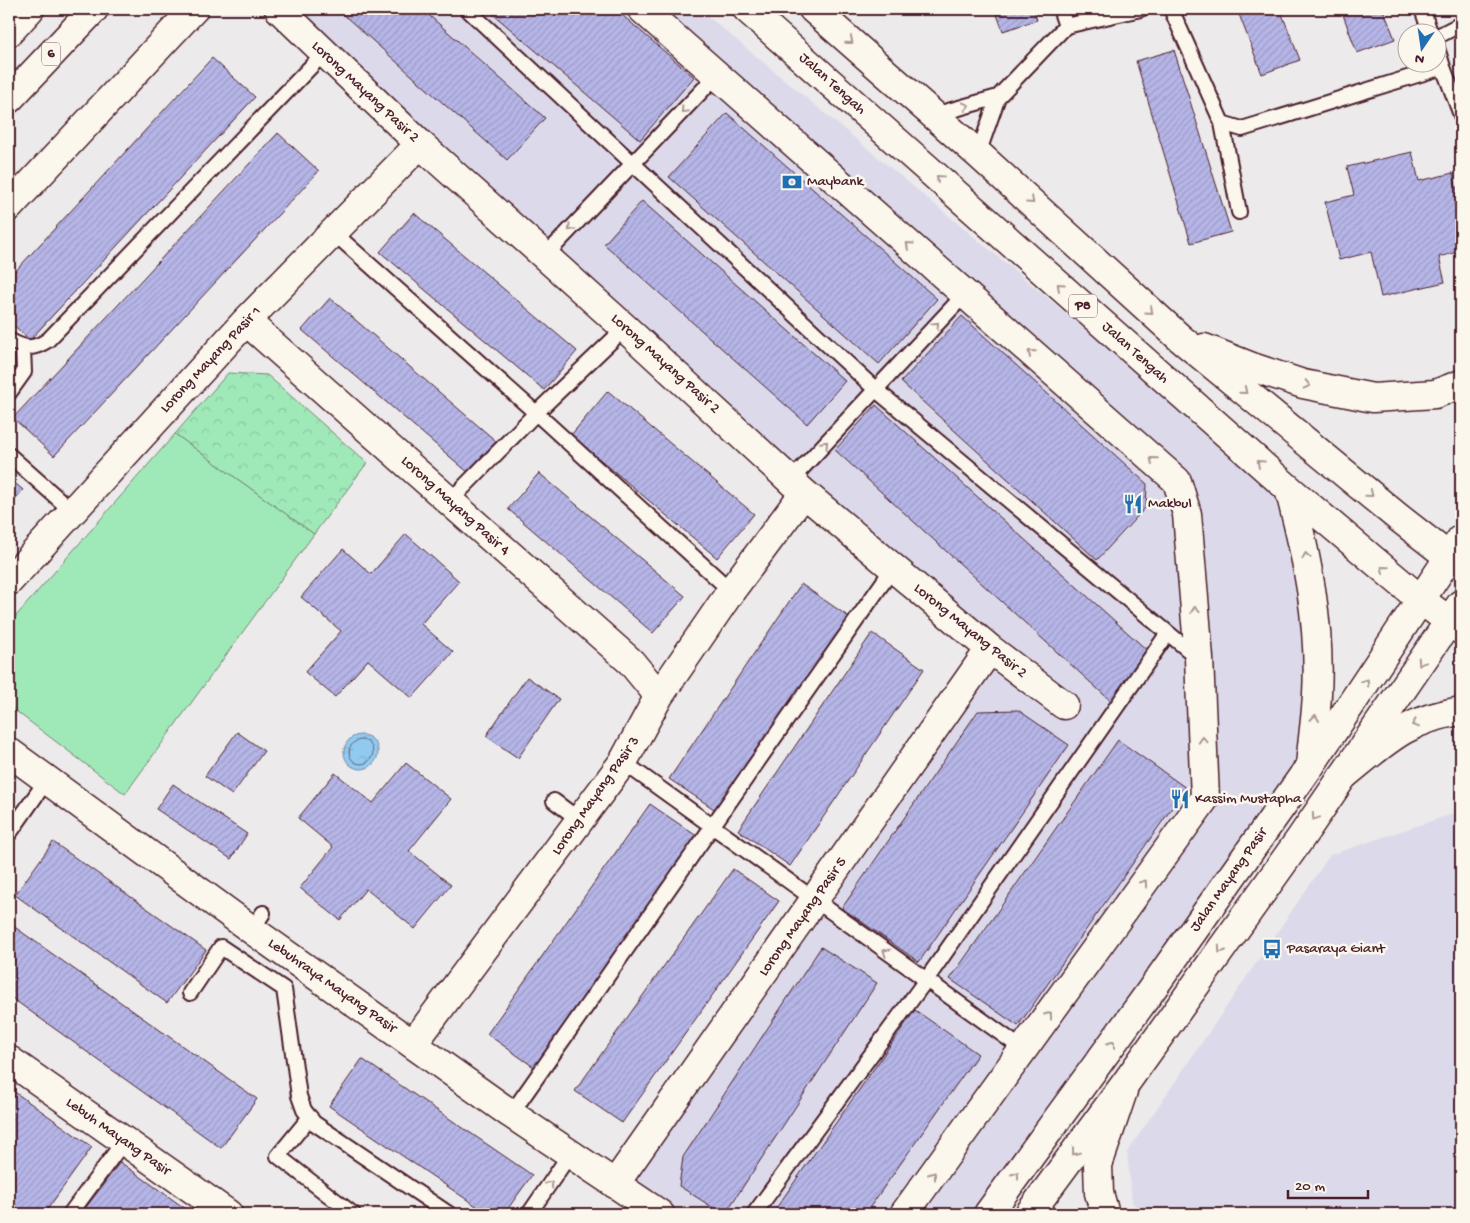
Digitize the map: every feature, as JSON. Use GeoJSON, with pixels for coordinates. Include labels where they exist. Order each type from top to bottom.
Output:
{"type":"FeatureCollection","features":[{"type":"Feature","properties":{"kind":"main road"},"geometry":{"type":"LineString","coordinates":[[9,32],[30,9]]}},
{"type":"Feature","properties":{"kind":"main road","name":"6"},"geometry":{"type":"LineString","coordinates":[[9,99],[94,9]]}},
{"type":"Feature","properties":{"kind":"main road"},"geometry":{"type":"LineString","coordinates":[[9,207],[194,9]]}},
{"type":"Feature","properties":{"kind":"main road","name":"Lorong Mayang Pasir 2"},"geometry":{"type":"LineString","coordinates":[[279,9],[323,54],[420,144],[798,486],[990,649],[1064,706]]}},
{"type":"Feature","properties":{"kind":"main road"},"geometry":{"type":"LineString","coordinates":[[642,9],[1177,481],[1187,514],[1199,658],[1205,798],[904,1214]]}},
{"type":"Feature","properties":{"kind":"main road","name":"Jalan Tengah"},"geometry":{"type":"LineString","coordinates":[[747,9],[1289,489],[1421,600],[1457,619]]}},
{"type":"Feature","properties":{"kind":"main road"},"geometry":{"type":"LineString","coordinates":[[814,9],[934,114],[1180,338],[1457,553]]}},
{"type":"Feature","properties":{"kind":"main road","name":"Lorong Mayang Pasir 1"},"geometry":{"type":"LineString","coordinates":[[9,581],[246,321],[420,144]]}},
{"type":"Feature","properties":{"kind":"main road","name":"Lorong Mayang Pasir 4"},"geometry":{"type":"LineString","coordinates":[[246,321],[631,662],[659,696]]}},
{"type":"Feature","properties":{"kind":"main road"},"geometry":{"type":"LineString","coordinates":[[1180,338],[1252,367],[1303,384],[1373,398],[1436,394],[1461,384]]}},
{"type":"Feature","properties":{"kind":"main road","name":"Lorong Mayang Pasir 3"},"geometry":{"type":"LineString","coordinates":[[414,1044],[623,762],[659,696],[731,591],[798,486]]}},
{"type":"Feature","properties":{"kind":"main road"},"geometry":{"type":"LineString","coordinates":[[1289,489],[1302,536],[1317,633],[1317,694],[1310,766]]}},
{"type":"Feature","properties":{"kind":"main road","name":"Jalan Mayang Pasir"},"geometry":{"type":"LineString","coordinates":[[988,1214],[1310,766],[1421,600],[1457,553]]}},
{"type":"Feature","properties":{"kind":"main road"},"geometry":{"type":"LineString","coordinates":[[1029,1214],[1125,1084],[1342,777],[1457,619]]}},
{"type":"Feature","properties":{"kind":"main road","name":"Lorong Mayang Pasir 5"},"geometry":{"type":"LineString","coordinates":[[615,1184],[990,649]]}},
{"type":"Feature","properties":{"kind":"main road"},"geometry":{"type":"LineString","coordinates":[[1342,777],[1401,729],[1440,714],[1461,711]]}},
{"type":"Feature","properties":{"kind":"main road","name":"Lebuhraya Mayang Pasir"},"geometry":{"type":"LineString","coordinates":[[9,752],[46,781],[258,921],[414,1044],[512,1114],[660,1214]]}},
{"type":"Feature","properties":{"kind":"main road","name":"Lebuh Mayang Pasir"},"geometry":{"type":"LineString","coordinates":[[9,1060],[228,1214]]}},
{"type":"Feature","properties":{"kind":"main road"},"geometry":{"type":"LineString","coordinates":[[1105,1214],[1098,1192],[1098,1165],[1125,1084]]}},
{"type":"Feature","properties":{"kind":"lane"},"geometry":{"type":"LineString","coordinates":[[467,9],[875,389],[1199,658]]}},
{"type":"Feature","properties":{"kind":"lane"},"geometry":{"type":"LineString","coordinates":[[1060,9],[1066,26]]}},
{"type":"Feature","properties":{"kind":"lane"},"geometry":{"type":"LineString","coordinates":[[978,154],[998,97],[1066,26],[1141,9]]}},
{"type":"Feature","properties":{"kind":"lane"},"geometry":{"type":"LineString","coordinates":[[1171,9],[1222,123],[1239,212]]}},
{"type":"Feature","properties":{"kind":"lane"},"geometry":{"type":"LineString","coordinates":[[1422,9],[1427,22]]}},
{"type":"Feature","properties":{"kind":"lane"},"geometry":{"type":"LineString","coordinates":[[1448,31],[1461,24]]}},
{"type":"Feature","properties":{"kind":"lane"},"geometry":{"type":"LineString","coordinates":[[9,340],[23,348],[35,349],[48,340],[323,54]]}},
{"type":"Feature","properties":{"kind":"lane"},"geometry":{"type":"LineString","coordinates":[[1222,123],[1242,129],[1427,72]]}},
{"type":"Feature","properties":{"kind":"lane"},"geometry":{"type":"LineString","coordinates":[[1445,72],[1461,115]]}},
{"type":"Feature","properties":{"kind":"lane"},"geometry":{"type":"LineString","coordinates":[[545,256],[717,74]]}},
{"type":"Feature","properties":{"kind":"lane"},"geometry":{"type":"LineString","coordinates":[[934,114],[998,97]]}},
{"type":"Feature","properties":{"kind":"lane"},"geometry":{"type":"LineString","coordinates":[[334,232],[731,591]]}},
{"type":"Feature","properties":{"kind":"lane"},"geometry":{"type":"LineString","coordinates":[[798,486],[875,389],[965,294]]}},
{"type":"Feature","properties":{"kind":"lane"},"geometry":{"type":"LineString","coordinates":[[450,501],[536,413],[625,328]]}},
{"type":"Feature","properties":{"kind":"lane"},"geometry":{"type":"LineString","coordinates":[[9,393],[24,372],[23,348]]}},
{"type":"Feature","properties":{"kind":"lane"},"geometry":{"type":"LineString","coordinates":[[9,455],[72,511]]}},
{"type":"Feature","properties":{"kind":"lane"},"geometry":{"type":"LineString","coordinates":[[512,1114],[711,826],[893,568]]}},
{"type":"Feature","properties":{"kind":"lane"},"geometry":{"type":"LineString","coordinates":[[754,1214],[926,980],[1168,633]]}},
{"type":"Feature","properties":{"kind":"lane"},"geometry":{"type":"LineString","coordinates":[[623,762],[1024,1050]]}},
{"type":"Feature","properties":{"kind":"lane"},"geometry":{"type":"LineString","coordinates":[[9,834],[46,781]]}},
{"type":"Feature","properties":{"kind":"lane"},"geometry":{"type":"LineString","coordinates":[[554,801],[580,821]]}},
{"type":"Feature","properties":{"kind":"lane"},"geometry":{"type":"LineString","coordinates":[[190,993],[221,947],[284,988],[299,1096],[310,1117],[314,1122],[449,1214]]}},
{"type":"Feature","properties":{"kind":"lane"},"geometry":{"type":"LineString","coordinates":[[310,1117],[278,1156],[353,1214]]}},
{"type":"Feature","properties":{"kind":"lane"},"geometry":{"type":"LineString","coordinates":[[70,1214],[124,1141]]}},
{"type":"Feature","properties":{"kind":"lane"},"geometry":{"type":"LineString","coordinates":[[529,1214],[570,1154]]}},
{"type":"Feature","properties":{"kind":"shaded area"},"geometry":{"type":"Polygon","coordinates":[[[258,9],[699,9],[1306,512],[1308,787],[1005,1214],[638,1214],[612,1195],[988,661],[258,9]]]}},
{"type":"Feature","properties":{"kind":"shaded area"},"geometry":{"type":"Polygon","coordinates":[[[1461,811],[1461,1214],[1147,1214],[1132,1203],[1127,1152],[1330,855],[1461,811]]]}},
{"type":"Feature","properties":{"kind":"green space"},"geometry":{"type":"Polygon","coordinates":[[[228,373],[267,375],[367,463],[314,534],[175,434],[228,373]]]}},
{"type":"Feature","properties":{"kind":"green space"},"geometry":{"type":"Polygon","coordinates":[[[175,434],[314,534],[125,794],[9,706],[9,624],[175,434]]]}},
{"type":"Feature","properties":{"kind":"water"},"geometry":{"type":"Polygon","coordinates":[[[361,735],[373,740],[378,752],[373,764],[361,769],[349,764],[344,752],[349,740],[361,735]]]}},
{"type":"Feature","properties":{"kind":"building"},"geometry":{"type":"Polygon","coordinates":[[[337,9],[422,9],[545,118],[507,160],[337,9]]]}},
{"type":"Feature","properties":{"kind":"building"},"geometry":{"type":"Polygon","coordinates":[[[487,9],[615,9],[694,77],[640,140],[487,9]]]}},
{"type":"Feature","properties":{"kind":"building"},"geometry":{"type":"Polygon","coordinates":[[[995,9],[1033,9],[1037,20],[1003,31],[995,9]]]}},
{"type":"Feature","properties":{"kind":"building"},"geometry":{"type":"Polygon","coordinates":[[[1237,9],[1280,9],[1300,60],[1262,74],[1237,9]]]}},
{"type":"Feature","properties":{"kind":"building"},"geometry":{"type":"Polygon","coordinates":[[[1341,9],[1383,9],[1395,39],[1357,53],[1341,9]]]}},
{"type":"Feature","properties":{"kind":"building"},"geometry":{"type":"Polygon","coordinates":[[[1174,50],[1231,232],[1191,243],[1136,61],[1174,50]]]}},
{"type":"Feature","properties":{"kind":"building"},"geometry":{"type":"Polygon","coordinates":[[[212,58],[255,97],[30,340],[9,321],[9,278],[212,58]]]}},
{"type":"Feature","properties":{"kind":"building"},"geometry":{"type":"Polygon","coordinates":[[[727,113],[937,299],[879,364],[669,177],[727,113]]]}},
{"type":"Feature","properties":{"kind":"building"},"geometry":{"type":"Polygon","coordinates":[[[278,133],[319,171],[54,456],[13,418],[278,133]]]}},
{"type":"Feature","properties":{"kind":"building"},"geometry":{"type":"Polygon","coordinates":[[[1412,152],[1419,181],[1453,173],[1461,208],[1461,251],[1439,257],[1445,282],[1381,297],[1371,252],[1339,260],[1325,202],[1354,195],[1347,167],[1412,152]]]}},
{"type":"Feature","properties":{"kind":"building"},"geometry":{"type":"Polygon","coordinates":[[[642,201],[845,381],[807,424],[604,244],[642,201]]]}},
{"type":"Feature","properties":{"kind":"building"},"geometry":{"type":"Polygon","coordinates":[[[414,213],[577,351],[544,390],[380,252],[414,213]]]}},
{"type":"Feature","properties":{"kind":"building"},"geometry":{"type":"Polygon","coordinates":[[[330,298],[497,442],[470,474],[302,330],[330,298]]]}},
{"type":"Feature","properties":{"kind":"building"},"geometry":{"type":"Polygon","coordinates":[[[962,316],[1147,484],[1146,507],[1097,560],[901,382],[962,316]]]}},
{"type":"Feature","properties":{"kind":"building"},"geometry":{"type":"Polygon","coordinates":[[[608,391],[754,514],[717,558],[571,435],[608,391]]]}},
{"type":"Feature","properties":{"kind":"building"},"geometry":{"type":"Polygon","coordinates":[[[876,405],[1149,652],[1113,703],[835,450],[876,405]]]}},
{"type":"Feature","properties":{"kind":"building"},"geometry":{"type":"Polygon","coordinates":[[[539,473],[685,596],[653,633],[508,509],[539,473]]]}},
{"type":"Feature","properties":{"kind":"building"},"geometry":{"type":"Polygon","coordinates":[[[9,478],[23,490],[9,506],[9,478]]]}},
{"type":"Feature","properties":{"kind":"building"},"geometry":{"type":"Polygon","coordinates":[[[406,534],[459,581],[421,624],[453,652],[412,698],[368,660],[335,697],[305,672],[341,631],[301,597],[343,549],[371,574],[406,534]]]}},
{"type":"Feature","properties":{"kind":"building"},"geometry":{"type":"Polygon","coordinates":[[[801,584],[849,617],[717,811],[669,779],[801,584]]]}},
{"type":"Feature","properties":{"kind":"building"},"geometry":{"type":"Polygon","coordinates":[[[872,633],[924,669],[790,866],[738,830],[872,633]]]}},
{"type":"Feature","properties":{"kind":"building"},"geometry":{"type":"Polygon","coordinates":[[[527,677],[559,699],[518,758],[486,736],[527,677]]]}},
{"type":"Feature","properties":{"kind":"building"},"geometry":{"type":"Polygon","coordinates":[[[1018,710],[1069,745],[919,962],[842,908],[978,711],[1018,710]]]}},
{"type":"Feature","properties":{"kind":"building"},"geometry":{"type":"Polygon","coordinates":[[[237,732],[264,751],[232,795],[205,776],[237,732]]]}},
{"type":"Feature","properties":{"kind":"building"},"geometry":{"type":"Polygon","coordinates":[[[1118,740],[1186,788],[1018,1026],[950,979],[1118,740]]]}},
{"type":"Feature","properties":{"kind":"building"},"geometry":{"type":"Polygon","coordinates":[[[406,763],[451,799],[409,851],[451,885],[415,929],[366,889],[340,920],[300,888],[333,847],[298,818],[335,773],[373,803],[406,763]]]}},
{"type":"Feature","properties":{"kind":"building"},"geometry":{"type":"Polygon","coordinates":[[[173,784],[247,834],[231,859],[156,809],[173,784]]]}},
{"type":"Feature","properties":{"kind":"building"},"geometry":{"type":"Polygon","coordinates":[[[650,804],[701,839],[538,1070],[487,1034],[650,804]]]}},
{"type":"Feature","properties":{"kind":"building"},"geometry":{"type":"Polygon","coordinates":[[[53,842],[206,950],[167,1003],[15,895],[53,842]]]}},
{"type":"Feature","properties":{"kind":"building"},"geometry":{"type":"Polygon","coordinates":[[[733,869],[779,901],[622,1123],[575,1091],[733,869]]]}},
{"type":"Feature","properties":{"kind":"building"},"geometry":{"type":"Polygon","coordinates":[[[9,923],[257,1099],[221,1148],[9,996],[9,923]]]}},
{"type":"Feature","properties":{"kind":"building"},"geometry":{"type":"Polygon","coordinates":[[[821,947],[877,983],[725,1214],[723,1214],[679,1186],[683,1157],[821,947]]]}},
{"type":"Feature","properties":{"kind":"building"},"geometry":{"type":"Polygon","coordinates":[[[915,1010],[978,1054],[865,1214],[772,1214],[915,1010]]]}},
{"type":"Feature","properties":{"kind":"building"},"geometry":{"type":"Polygon","coordinates":[[[362,1059],[532,1175],[504,1214],[488,1214],[329,1106],[362,1059]]]}},
{"type":"Feature","properties":{"kind":"building"},"geometry":{"type":"Polygon","coordinates":[[[9,1088],[92,1147],[44,1214],[26,1214],[9,1202],[9,1088]]]}},
{"type":"Feature","properties":{"kind":"building"},"geometry":{"type":"Polygon","coordinates":[[[120,1162],[193,1214],[81,1214],[120,1162]]]}},
{"type":"Feature","properties":{"kind":"place","name":"Maybank"},"geometry":{"type":"Point","coordinates":[792,182]}},
{"type":"Feature","properties":{"kind":"place","name":"Makbul"},"geometry":{"type":"Point","coordinates":[1133,504]}},
{"type":"Feature","properties":{"kind":"place","name":"Kassim Mustapha"},"geometry":{"type":"Point","coordinates":[1180,799]}},
{"type":"Feature","properties":{"kind":"place","name":"Pasaraya Giant"},"geometry":{"type":"Point","coordinates":[1272,949]}}]}
